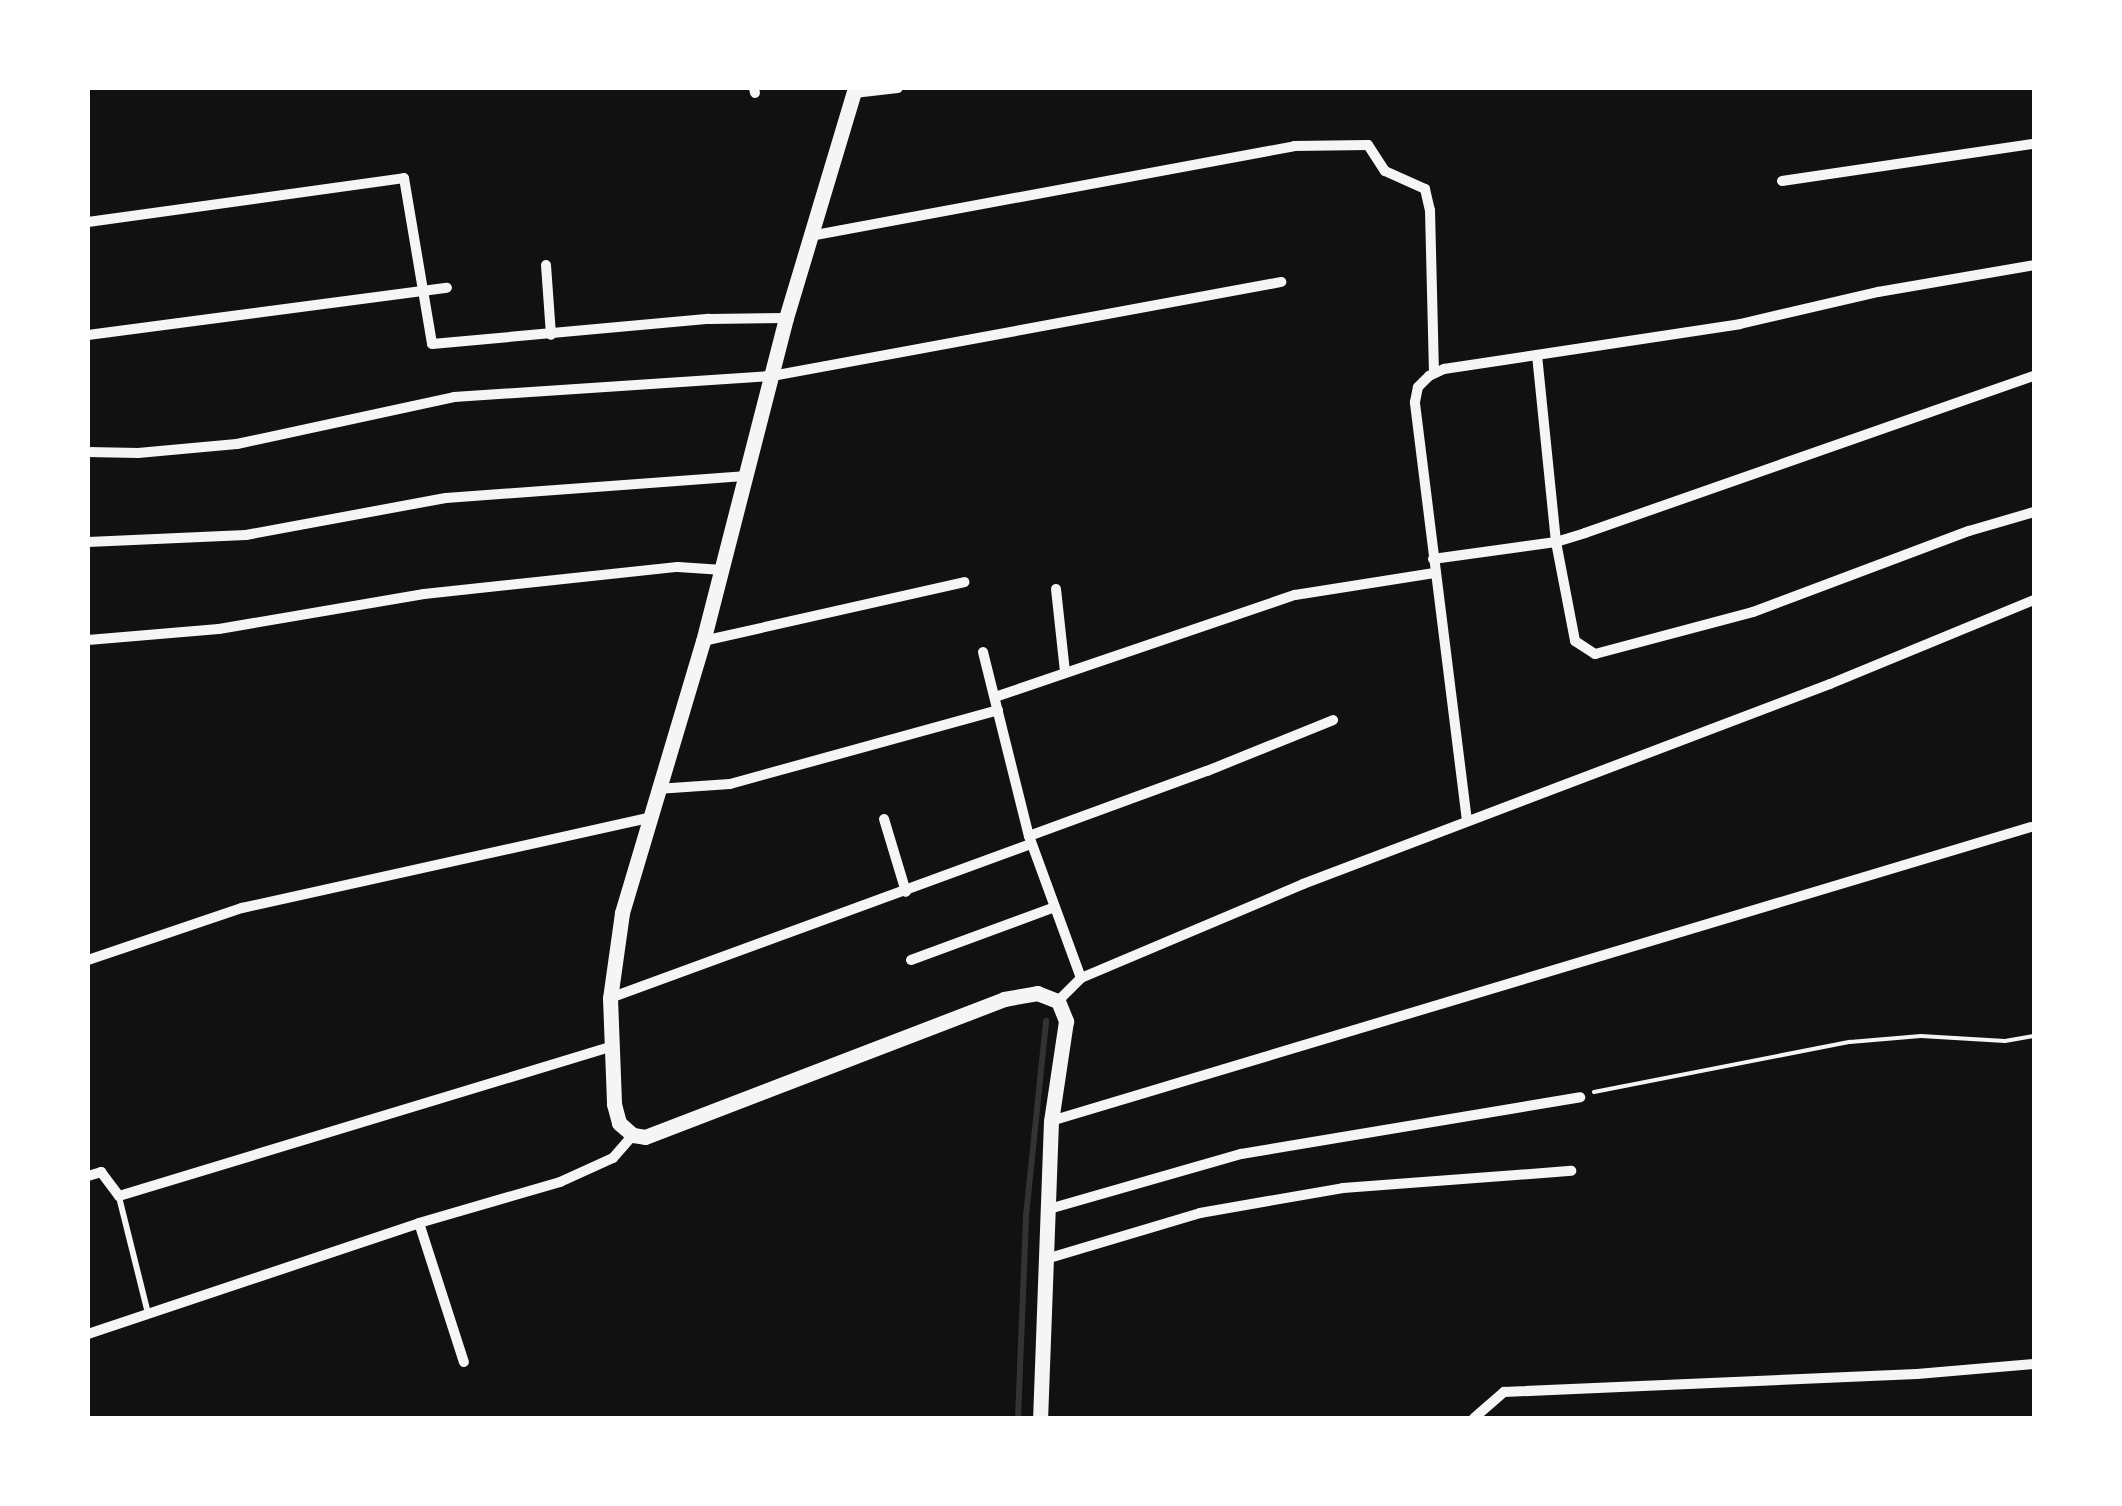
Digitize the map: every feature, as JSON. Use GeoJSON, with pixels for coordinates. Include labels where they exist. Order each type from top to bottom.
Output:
{"type":"FeatureCollection","features":[{"type":"Feature","properties":{"kind":"street"},"geometry":{"type":"LineString","coordinates":[[633,1135],[619,1123],[614,1104],[610,1047],[610,998],[622,913],[703,642],[786,318],[854,90],[898,88]]}},
{"type":"Feature","properties":{"kind":"street"},"geometry":{"type":"LineString","coordinates":[[1782,181],[2034,144]]}},
{"type":"Feature","properties":{"kind":"street"},"geometry":{"type":"LineString","coordinates":[[810,236],[1294,146],[1368,145],[1385,171],[1425,189],[1430,210],[1434,371]]}},
{"type":"Feature","properties":{"kind":"street"},"geometry":{"type":"LineString","coordinates":[[88,222],[404,178],[432,344],[709,320],[786,318]]}},
{"type":"Feature","properties":{"kind":"street"},"geometry":{"type":"LineString","coordinates":[[546,265],[551,335]]}},
{"type":"Feature","properties":{"kind":"street"},"geometry":{"type":"LineString","coordinates":[[1467,821],[1415,402],[1418,387],[1434,371],[1740,324],[1878,292],[2034,265]]}},
{"type":"Feature","properties":{"kind":"street"},"geometry":{"type":"LineString","coordinates":[[88,452],[237,444],[454,397],[772,376],[1282,282]]}},
{"type":"Feature","properties":{"kind":"street"},"geometry":{"type":"LineString","coordinates":[[88,335],[448,288]]}},
{"type":"Feature","properties":{"kind":"street"},"geometry":{"type":"LineString","coordinates":[[1537,356],[1556,542],[1576,640],[1594,654],[1754,612],[1969,531],[2034,512]]}},
{"type":"Feature","properties":{"kind":"street"},"geometry":{"type":"LineString","coordinates":[[1433,559],[1556,542],[1682,502],[2034,376]]}},
{"type":"Feature","properties":{"kind":"street"},"geometry":{"type":"LineString","coordinates":[[88,542],[246,535],[446,498],[747,476]]}},
{"type":"Feature","properties":{"kind":"street"},"geometry":{"type":"LineString","coordinates":[[88,640],[219,630],[424,594],[678,567],[723,570]]}},
{"type":"Feature","properties":{"kind":"street"},"geometry":{"type":"LineString","coordinates":[[995,697],[1295,595],[1434,573]]}},
{"type":"Feature","properties":{"kind":"street"},"geometry":{"type":"LineString","coordinates":[[703,642],[964,582]]}},
{"type":"Feature","properties":{"kind":"street"},"geometry":{"type":"LineString","coordinates":[[1056,588],[1065,672]]}},
{"type":"Feature","properties":{"kind":"street"},"geometry":{"type":"LineString","coordinates":[[1058,1001],[1082,978],[1467,821],[1830,684],[2034,600]]}},
{"type":"Feature","properties":{"kind":"street"},"geometry":{"type":"LineString","coordinates":[[983,652],[1030,840],[1082,978]]}},
{"type":"Feature","properties":{"kind":"street"},"geometry":{"type":"LineString","coordinates":[[658,789],[730,784],[998,710]]}},
{"type":"Feature","properties":{"kind":"street"},"geometry":{"type":"LineString","coordinates":[[610,998],[906,892],[1334,720]]}},
{"type":"Feature","properties":{"kind":"street"},"geometry":{"type":"LineString","coordinates":[[88,960],[242,908],[649,818]]}},
{"type":"Feature","properties":{"kind":"street"},"geometry":{"type":"LineString","coordinates":[[884,819],[906,892]]}},
{"type":"Feature","properties":{"kind":"street"},"geometry":{"type":"LineString","coordinates":[[1051,1121],[2031,827]]}},
{"type":"Feature","properties":{"kind":"street"},"geometry":{"type":"LineString","coordinates":[[911,960],[1055,907]]}},
{"type":"Feature","properties":{"kind":"street"},"geometry":{"type":"LineString","coordinates":[[88,1334],[419,1223],[560,1182],[613,1158],[633,1135],[660,1132],[1004,999],[1038,994],[1058,1001],[1066,1021],[1051,1121],[1040,1418]]}},
{"type":"Feature","properties":{"kind":"street"},"geometry":{"type":"LineString","coordinates":[[88,1176],[101,1172],[119,1196],[610,1047]]}},
{"type":"Feature","properties":{"kind":"street"},"geometry":{"type":"LineString","coordinates":[[1049,1209],[1241,1154],[1580,1096]]}},
{"type":"Feature","properties":{"kind":"street"},"geometry":{"type":"LineString","coordinates":[[1046,1259],[1200,1213],[1343,1188],[1571,1171]]}},
{"type":"Feature","properties":{"kind":"street"},"geometry":{"type":"LineString","coordinates":[[419,1223],[464,1362]]}},
{"type":"Feature","properties":{"kind":"street"},"geometry":{"type":"LineString","coordinates":[[1474,1418],[1504,1392],[1917,1374],[2034,1364]]}},
{"type":"Feature","properties":{"kind":"lane"},"geometry":{"type":"LineString","coordinates":[[119,1196],[148,1314]]}},
{"type":"Feature","properties":{"kind":"path"},"geometry":{"type":"LineString","coordinates":[[1580,1096],[1620,1084],[1850,1042],[1921,1036],[2005,1041],[2034,1036]]}},
{"type":"Feature","properties":{"kind":"waterway"},"geometry":{"type":"LineString","coordinates":[[1018,1418],[1026,1216],[1046,1021]]}}]}
